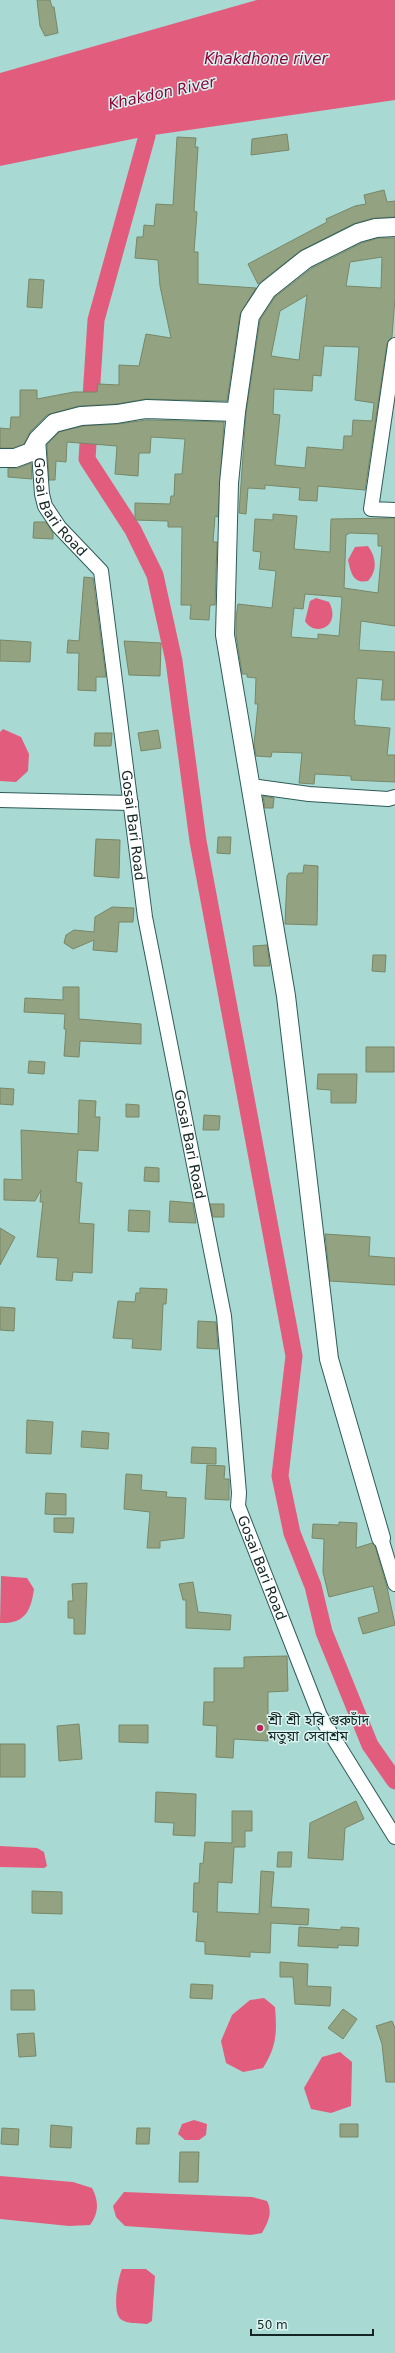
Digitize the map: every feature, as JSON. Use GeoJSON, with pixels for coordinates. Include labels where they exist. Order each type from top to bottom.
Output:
{"type":"FeatureCollection","features":[{"type":"Feature","properties":{"kind":"street"},"geometry":{"type":"LineString","coordinates":[[395,227],[376,228],[358,233],[306,259],[267,290],[250,316],[236,412],[227,516],[225,635],[286,996],[329,1359],[395,1584]]}},
{"type":"Feature","properties":{"kind":"street"},"geometry":{"type":"LineString","coordinates":[[395,345],[370,509],[395,510]]}},
{"type":"Feature","properties":{"kind":"street"},"geometry":{"type":"LineString","coordinates":[[0,458],[15,458],[31,452],[38,440],[54,423],[81,416],[117,414],[146,409],[236,412]]}},
{"type":"Feature","properties":{"kind":"street","name":"Gosai Bari Road"},"geometry":{"type":"LineString","coordinates":[[38,440],[42,494],[45,506],[59,527],[101,571],[145,917],[224,1316],[239,1493],[238,1506],[320,1716],[395,1837]]}},
{"type":"Feature","properties":{"kind":"street"},"geometry":{"type":"LineString","coordinates":[[251,786],[309,794],[388,799],[395,797]]}},
{"type":"Feature","properties":{"kind":"street"},"geometry":{"type":"LineString","coordinates":[[0,800],[131,803]]}},
{"type":"Feature","properties":{"kind":"water","name":"Khakdhone river"},"geometry":{"type":"Polygon","coordinates":[[[257,0],[395,0],[395,100],[147,136],[0,166],[0,73],[257,0]]]}},
{"type":"Feature","properties":{"kind":"water"},"geometry":{"type":"Polygon","coordinates":[[[368,546],[373,555],[375,568],[368,581],[359,581],[352,573],[348,560],[355,547],[368,546]]]}},
{"type":"Feature","properties":{"kind":"water"},"geometry":{"type":"Polygon","coordinates":[[[316,598],[329,602],[332,610],[330,623],[326,627],[320,629],[315,629],[309,626],[305,621],[310,601],[316,598]]]}},
{"type":"Feature","properties":{"kind":"water"},"geometry":{"type":"Polygon","coordinates":[[[3,729],[21,737],[29,754],[28,771],[16,782],[0,781],[0,732],[3,729]]]}},
{"type":"Feature","properties":{"kind":"water"},"geometry":{"type":"Polygon","coordinates":[[[1,1576],[27,1578],[34,1589],[29,1610],[21,1618],[9,1623],[0,1623],[1,1576]]]}},
{"type":"Feature","properties":{"kind":"water"},"geometry":{"type":"Polygon","coordinates":[[[0,1846],[37,1848],[44,1852],[47,1866],[44,1868],[0,1867],[0,1846]]]}},
{"type":"Feature","properties":{"kind":"water"},"geometry":{"type":"Polygon","coordinates":[[[264,1998],[275,2007],[275,2039],[271,2053],[263,2068],[243,2072],[226,2063],[221,2041],[232,2015],[250,2000],[264,1998]]]}},
{"type":"Feature","properties":{"kind":"water"},"geometry":{"type":"Polygon","coordinates":[[[340,2052],[352,2062],[351,2106],[331,2113],[311,2109],[304,2088],[322,2057],[340,2052]]]}},
{"type":"Feature","properties":{"kind":"water"},"geometry":{"type":"Polygon","coordinates":[[[194,2120],[207,2124],[206,2135],[199,2140],[185,2140],[178,2134],[182,2124],[194,2120]]]}},
{"type":"Feature","properties":{"kind":"water"},"geometry":{"type":"Polygon","coordinates":[[[0,2176],[73,2182],[92,2188],[97,2202],[95,2216],[90,2225],[69,2226],[0,2219],[0,2176]]]}},
{"type":"Feature","properties":{"kind":"water"},"geometry":{"type":"Polygon","coordinates":[[[124,2192],[252,2197],[267,2201],[270,2213],[262,2233],[251,2235],[125,2226],[116,2217],[113,2206],[124,2192]]]}},
{"type":"Feature","properties":{"kind":"water"},"geometry":{"type":"Polygon","coordinates":[[[122,2269],[146,2269],[155,2276],[152,2321],[147,2324],[127,2322],[122,2320],[119,2316],[117,2311],[116,2296],[122,2269]]]}},
{"type":"Feature","properties":{"kind":"building"},"geometry":{"type":"Polygon","coordinates":[[[37,0],[50,0],[52,7],[54,7],[58,33],[45,36],[40,26],[37,0]]]}},
{"type":"Feature","properties":{"kind":"building"},"geometry":{"type":"Polygon","coordinates":[[[287,134],[289,150],[251,155],[252,139],[287,134]]]}},
{"type":"Feature","properties":{"kind":"building"},"geometry":{"type":"Polygon","coordinates":[[[177,137],[196,138],[195,147],[198,147],[194,211],[197,212],[194,252],[198,252],[198,284],[256,288],[240,314],[227,401],[146,399],[116,404],[78,406],[47,415],[30,432],[24,444],[13,448],[0,448],[0,428],[10,429],[11,417],[20,417],[20,390],[37,390],[37,399],[74,392],[97,392],[98,384],[119,385],[119,365],[139,366],[146,334],[171,338],[160,286],[158,260],[135,258],[137,237],[143,237],[144,225],[154,226],[156,204],[173,205],[177,137]]]}},
{"type":"Feature","properties":{"kind":"building"},"geometry":{"type":"Polygon","coordinates":[[[384,190],[387,202],[395,201],[395,217],[373,218],[353,224],[300,251],[258,284],[248,264],[327,222],[326,219],[355,206],[366,204],[364,195],[384,190]]]}},
{"type":"Feature","properties":{"kind":"building"},"geometry":{"type":"Polygon","coordinates":[[[378,238],[395,238],[395,298],[392,337],[387,344],[365,490],[318,486],[317,501],[299,500],[300,488],[265,485],[265,489],[248,488],[246,514],[239,513],[246,413],[260,320],[275,297],[312,268],[362,243],[378,238]],[[382,257],[350,262],[346,286],[381,288],[382,257]],[[307,295],[280,311],[271,356],[299,360],[307,295]],[[324,346],[321,376],[313,375],[312,391],[274,389],[273,414],[280,415],[275,465],[305,468],[307,447],[343,450],[344,436],[352,436],[353,420],[372,421],[374,403],[355,400],[359,347],[324,346]]]}},
{"type":"Feature","properties":{"kind":"building"},"geometry":{"type":"Polygon","coordinates":[[[29,279],[44,280],[42,308],[27,307],[29,279]]]}},
{"type":"Feature","properties":{"kind":"building"},"geometry":{"type":"Polygon","coordinates":[[[147,420],[224,422],[218,517],[215,516],[213,542],[217,542],[215,605],[210,605],[209,620],[190,619],[191,605],[181,605],[182,527],[168,527],[168,521],[135,520],[135,503],[170,504],[171,496],[174,496],[175,474],[182,474],[185,439],[151,437],[150,453],[139,453],[138,476],[115,474],[117,446],[67,442],[66,462],[56,461],[55,480],[49,480],[47,445],[59,432],[83,426],[118,424],[147,420]]]}},
{"type":"Feature","properties":{"kind":"building"},"geometry":{"type":"Polygon","coordinates":[[[31,463],[32,479],[8,477],[8,468],[18,468],[31,463]]]}},
{"type":"Feature","properties":{"kind":"building"},"geometry":{"type":"Polygon","coordinates":[[[273,514],[297,516],[294,549],[330,552],[331,519],[395,518],[395,626],[361,621],[359,650],[395,652],[395,700],[381,700],[383,680],[357,678],[354,720],[355,725],[390,728],[387,755],[395,755],[395,782],[351,780],[351,776],[315,774],[314,784],[299,783],[302,753],[272,752],[271,757],[256,756],[254,745],[258,704],[255,704],[256,678],[247,677],[247,674],[242,674],[236,634],[236,617],[238,604],[272,608],[276,571],[259,569],[261,552],[253,551],[255,519],[273,520],[273,514]],[[350,533],[346,535],[344,588],[378,593],[382,546],[378,546],[378,534],[350,533]],[[305,594],[303,609],[294,608],[291,637],[318,639],[318,634],[339,636],[342,597],[305,594]]]}},
{"type":"Feature","properties":{"kind":"building"},"geometry":{"type":"Polygon","coordinates":[[[34,522],[46,522],[53,533],[53,539],[33,538],[34,522]]]}},
{"type":"Feature","properties":{"kind":"building"},"geometry":{"type":"Polygon","coordinates":[[[84,577],[93,578],[106,677],[96,677],[96,691],[78,690],[79,653],[67,653],[68,640],[79,641],[84,577]]]}},
{"type":"Feature","properties":{"kind":"building"},"geometry":{"type":"Polygon","coordinates":[[[0,640],[31,642],[30,662],[0,661],[0,640]]]}},
{"type":"Feature","properties":{"kind":"building"},"geometry":{"type":"Polygon","coordinates":[[[124,641],[161,643],[160,676],[129,675],[124,641]]]}},
{"type":"Feature","properties":{"kind":"building"},"geometry":{"type":"Polygon","coordinates":[[[158,730],[161,748],[141,751],[138,733],[158,730]]]}},
{"type":"Feature","properties":{"kind":"building"},"geometry":{"type":"Polygon","coordinates":[[[95,733],[112,733],[111,746],[94,746],[95,733]]]}},
{"type":"Feature","properties":{"kind":"building"},"geometry":{"type":"Polygon","coordinates":[[[263,796],[274,798],[273,808],[265,808],[263,796]]]}},
{"type":"Feature","properties":{"kind":"building"},"geometry":{"type":"Polygon","coordinates":[[[218,837],[231,837],[230,854],[217,853],[218,837]]]}},
{"type":"Feature","properties":{"kind":"building"},"geometry":{"type":"Polygon","coordinates":[[[96,839],[120,840],[119,878],[94,876],[96,839]]]}},
{"type":"Feature","properties":{"kind":"building"},"geometry":{"type":"Polygon","coordinates":[[[304,865],[318,866],[317,925],[285,924],[287,876],[289,873],[303,873],[304,865]]]}},
{"type":"Feature","properties":{"kind":"building"},"geometry":{"type":"Polygon","coordinates":[[[112,907],[134,908],[133,922],[119,922],[117,952],[93,950],[94,940],[73,949],[64,943],[66,935],[74,930],[94,932],[95,917],[112,907]]]}},
{"type":"Feature","properties":{"kind":"building"},"geometry":{"type":"Polygon","coordinates":[[[267,945],[270,966],[254,966],[253,946],[267,945]]]}},
{"type":"Feature","properties":{"kind":"building"},"geometry":{"type":"Polygon","coordinates":[[[373,955],[386,955],[385,972],[372,971],[373,955]]]}},
{"type":"Feature","properties":{"kind":"building"},"geometry":{"type":"Polygon","coordinates":[[[63,987],[79,987],[79,1019],[141,1024],[141,1044],[80,1041],[79,1057],[64,1056],[66,1029],[64,1029],[65,1014],[24,1012],[25,998],[63,1000],[63,987]]]}},
{"type":"Feature","properties":{"kind":"building"},"geometry":{"type":"Polygon","coordinates":[[[366,1047],[394,1047],[394,1072],[366,1072],[366,1047]]]}},
{"type":"Feature","properties":{"kind":"building"},"geometry":{"type":"Polygon","coordinates":[[[29,1061],[45,1062],[44,1074],[28,1073],[29,1061]]]}},
{"type":"Feature","properties":{"kind":"building"},"geometry":{"type":"Polygon","coordinates":[[[318,1074],[357,1074],[356,1103],[331,1103],[331,1090],[317,1089],[318,1074]]]}},
{"type":"Feature","properties":{"kind":"building"},"geometry":{"type":"Polygon","coordinates":[[[0,1088],[14,1089],[13,1105],[0,1104],[0,1088]]]}},
{"type":"Feature","properties":{"kind":"building"},"geometry":{"type":"Polygon","coordinates":[[[79,1100],[96,1101],[95,1117],[100,1117],[98,1151],[78,1150],[76,1182],[82,1183],[79,1223],[94,1224],[92,1273],[73,1272],[72,1281],[56,1280],[58,1258],[37,1257],[43,1202],[40,1202],[41,1190],[35,1201],[4,1200],[4,1179],[22,1180],[21,1130],[78,1134],[79,1100]]]}},
{"type":"Feature","properties":{"kind":"building"},"geometry":{"type":"Polygon","coordinates":[[[126,1104],[139,1105],[139,1117],[126,1117],[126,1104]]]}},
{"type":"Feature","properties":{"kind":"building"},"geometry":{"type":"Polygon","coordinates":[[[204,1115],[220,1116],[219,1130],[203,1130],[204,1115]]]}},
{"type":"Feature","properties":{"kind":"building"},"geometry":{"type":"Polygon","coordinates":[[[145,1167],[159,1168],[159,1182],[144,1181],[145,1167]]]}},
{"type":"Feature","properties":{"kind":"building"},"geometry":{"type":"Polygon","coordinates":[[[170,1201],[193,1203],[196,1223],[169,1222],[170,1201]]]}},
{"type":"Feature","properties":{"kind":"building"},"geometry":{"type":"Polygon","coordinates":[[[210,1204],[224,1204],[224,1217],[213,1217],[210,1204]]]}},
{"type":"Feature","properties":{"kind":"building"},"geometry":{"type":"Polygon","coordinates":[[[129,1210],[150,1211],[149,1232],[128,1231],[129,1210]]]}},
{"type":"Feature","properties":{"kind":"building"},"geometry":{"type":"Polygon","coordinates":[[[0,1228],[15,1237],[0,1265],[0,1228]]]}},
{"type":"Feature","properties":{"kind":"building"},"geometry":{"type":"Polygon","coordinates":[[[325,1234],[370,1237],[369,1256],[395,1258],[395,1285],[330,1281],[325,1234]]]}},
{"type":"Feature","properties":{"kind":"building"},"geometry":{"type":"Polygon","coordinates":[[[140,1288],[167,1289],[166,1304],[163,1304],[161,1350],[132,1348],[133,1339],[113,1338],[118,1301],[135,1302],[136,1293],[140,1293],[140,1288]]]}},
{"type":"Feature","properties":{"kind":"building"},"geometry":{"type":"Polygon","coordinates":[[[0,1307],[15,1308],[14,1331],[0,1330],[0,1307]]]}},
{"type":"Feature","properties":{"kind":"building"},"geometry":{"type":"Polygon","coordinates":[[[198,1321],[216,1322],[218,1349],[197,1348],[198,1321]]]}},
{"type":"Feature","properties":{"kind":"building"},"geometry":{"type":"Polygon","coordinates":[[[27,1420],[53,1422],[51,1454],[26,1453],[27,1420]]]}},
{"type":"Feature","properties":{"kind":"building"},"geometry":{"type":"Polygon","coordinates":[[[82,1431],[109,1433],[108,1449],[81,1447],[82,1431]]]}},
{"type":"Feature","properties":{"kind":"building"},"geometry":{"type":"Polygon","coordinates":[[[192,1447],[216,1448],[216,1464],[191,1463],[192,1447]]]}},
{"type":"Feature","properties":{"kind":"building"},"geometry":{"type":"Polygon","coordinates":[[[207,1465],[225,1466],[224,1479],[229,1479],[229,1500],[205,1499],[207,1465]]]}},
{"type":"Feature","properties":{"kind":"building"},"geometry":{"type":"Polygon","coordinates":[[[126,1474],[142,1475],[141,1490],[167,1492],[166,1497],[186,1498],[184,1538],[160,1541],[160,1548],[147,1548],[150,1512],[124,1509],[126,1474]]]}},
{"type":"Feature","properties":{"kind":"building"},"geometry":{"type":"Polygon","coordinates":[[[46,1493],[66,1494],[66,1515],[45,1514],[46,1493]]]}},
{"type":"Feature","properties":{"kind":"building"},"geometry":{"type":"Polygon","coordinates":[[[54,1518],[74,1518],[73,1533],[54,1532],[54,1518]]]}},
{"type":"Feature","properties":{"kind":"building"},"geometry":{"type":"Polygon","coordinates":[[[339,1522],[357,1523],[356,1548],[372,1543],[375,1546],[387,1587],[395,1625],[363,1634],[358,1618],[379,1612],[373,1586],[329,1597],[323,1572],[324,1539],[312,1538],[313,1524],[339,1525],[339,1522]]]}},
{"type":"Feature","properties":{"kind":"building"},"geometry":{"type":"Polygon","coordinates":[[[193,1582],[198,1612],[231,1615],[230,1630],[186,1628],[186,1600],[183,1600],[179,1584],[193,1582]]]}},
{"type":"Feature","properties":{"kind":"building"},"geometry":{"type":"Polygon","coordinates":[[[87,1583],[85,1634],[74,1634],[74,1618],[68,1618],[68,1601],[73,1601],[72,1584],[87,1583]]]}},
{"type":"Feature","properties":{"kind":"building"},"geometry":{"type":"Polygon","coordinates":[[[287,1656],[288,1691],[268,1692],[268,1741],[234,1739],[233,1758],[216,1757],[217,1726],[203,1725],[204,1702],[214,1702],[214,1668],[244,1668],[244,1657],[287,1656]]]}},
{"type":"Feature","properties":{"kind":"building"},"geometry":{"type":"Polygon","coordinates":[[[79,1724],[82,1759],[59,1761],[57,1726],[79,1724]]]}},
{"type":"Feature","properties":{"kind":"building"},"geometry":{"type":"Polygon","coordinates":[[[119,1725],[148,1725],[148,1743],[119,1742],[119,1725]]]}},
{"type":"Feature","properties":{"kind":"building"},"geometry":{"type":"Polygon","coordinates":[[[0,1744],[25,1744],[25,1777],[0,1777],[0,1744]]]}},
{"type":"Feature","properties":{"kind":"building"},"geometry":{"type":"Polygon","coordinates":[[[156,1792],[196,1794],[195,1836],[173,1835],[174,1823],[155,1822],[156,1792]]]}},
{"type":"Feature","properties":{"kind":"building"},"geometry":{"type":"Polygon","coordinates":[[[356,1801],[364,1819],[345,1828],[343,1860],[308,1858],[310,1823],[356,1801]]]}},
{"type":"Feature","properties":{"kind":"building"},"geometry":{"type":"Polygon","coordinates":[[[232,1811],[252,1811],[252,1831],[245,1831],[245,1847],[234,1847],[232,1883],[218,1882],[217,1912],[259,1914],[261,1871],[274,1872],[271,1907],[309,1909],[308,1925],[271,1923],[270,1953],[250,1952],[250,1957],[205,1954],[205,1942],[196,1941],[198,1912],[193,1912],[194,1883],[199,1883],[200,1863],[203,1864],[205,1842],[232,1843],[232,1811]]]}},
{"type":"Feature","properties":{"kind":"building"},"geometry":{"type":"Polygon","coordinates":[[[278,1852],[292,1852],[291,1867],[277,1867],[278,1852]]]}},
{"type":"Feature","properties":{"kind":"building"},"geometry":{"type":"Polygon","coordinates":[[[32,1891],[62,1892],[62,1914],[32,1913],[32,1891]]]}},
{"type":"Feature","properties":{"kind":"building"},"geometry":{"type":"Polygon","coordinates":[[[299,1927],[341,1930],[341,1927],[359,1928],[358,1946],[338,1945],[338,1948],[298,1946],[299,1927]]]}},
{"type":"Feature","properties":{"kind":"building"},"geometry":{"type":"Polygon","coordinates":[[[280,1962],[308,1964],[307,1986],[331,1987],[330,2006],[295,2004],[293,1977],[280,1977],[280,1962]]]}},
{"type":"Feature","properties":{"kind":"building"},"geometry":{"type":"Polygon","coordinates":[[[191,1984],[213,1985],[212,1999],[190,1998],[191,1984]]]}},
{"type":"Feature","properties":{"kind":"building"},"geometry":{"type":"Polygon","coordinates":[[[11,1990],[34,1990],[35,2010],[11,2010],[11,1990]]]}},
{"type":"Feature","properties":{"kind":"building"},"geometry":{"type":"Polygon","coordinates":[[[343,2009],[357,2019],[343,2039],[328,2028],[343,2009]]]}},
{"type":"Feature","properties":{"kind":"building"},"geometry":{"type":"Polygon","coordinates":[[[392,2021],[395,2028],[395,2082],[386,2082],[382,2044],[376,2026],[392,2021]]]}},
{"type":"Feature","properties":{"kind":"building"},"geometry":{"type":"Polygon","coordinates":[[[34,2033],[36,2056],[19,2057],[17,2034],[34,2033]]]}},
{"type":"Feature","properties":{"kind":"building"},"geometry":{"type":"Polygon","coordinates":[[[340,2124],[358,2124],[358,2137],[340,2137],[340,2124]]]}},
{"type":"Feature","properties":{"kind":"building"},"geometry":{"type":"Polygon","coordinates":[[[51,2125],[72,2127],[71,2148],[50,2147],[51,2125]]]}},
{"type":"Feature","properties":{"kind":"building"},"geometry":{"type":"Polygon","coordinates":[[[2,2128],[19,2129],[18,2145],[1,2144],[2,2128]]]}},
{"type":"Feature","properties":{"kind":"building"},"geometry":{"type":"Polygon","coordinates":[[[137,2128],[150,2128],[149,2144],[136,2144],[137,2128]]]}},
{"type":"Feature","properties":{"kind":"building"},"geometry":{"type":"Polygon","coordinates":[[[180,2152],[199,2152],[198,2182],[179,2182],[180,2152]]]}},
{"type":"Feature","properties":{"kind":"waterway"},"geometry":{"type":"LineString","coordinates":[[147,136],[96,320],[87,459],[133,530],[155,575],[174,661],[198,841],[294,1356],[280,1476],[292,1533],[313,1586],[324,1632],[370,1745],[395,1781]]}},
{"type":"Feature","properties":{"kind":"place","name":"শ্রী শ্রী হরি গুরুচাঁদ মতুয়া সেবাশ্রম"},"geometry":{"type":"Point","coordinates":[260,1728]}},
{"type":"Feature","properties":{"kind":"water label","name":"Khakdon River"},"geometry":{"type":"Point","coordinates":[162,93]}}]}
